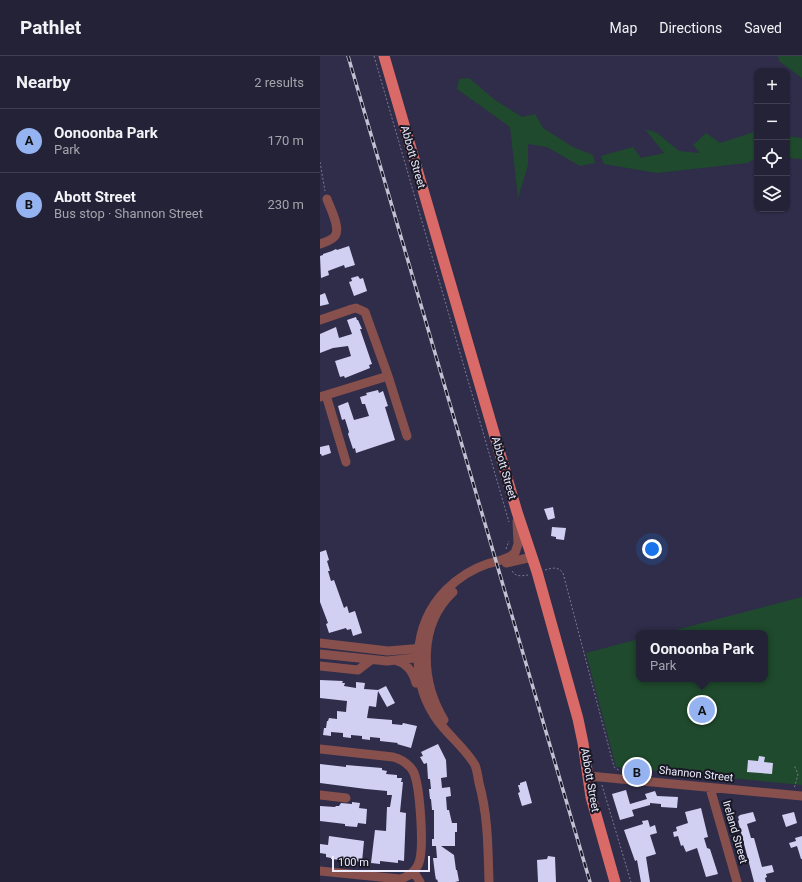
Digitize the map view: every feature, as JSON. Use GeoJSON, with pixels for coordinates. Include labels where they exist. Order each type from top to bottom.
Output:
{"type":"FeatureCollection","features":[{"type":"Feature","properties":{"kind":"main road","name":"Abbott Street"},"geometry":{"type":"LineString","coordinates":[[384,56],[517,512],[537,572],[578,719],[594,808],[615,882]]}},
{"type":"Feature","properties":{"kind":"street"},"geometry":{"type":"LineString","coordinates":[[320,244],[334,237],[337,230],[336,222],[327,199]]}},
{"type":"Feature","properties":{"kind":"street"},"geometry":{"type":"LineString","coordinates":[[320,320],[356,308],[365,312],[388,376],[407,436]]}},
{"type":"Feature","properties":{"kind":"street"},"geometry":{"type":"LineString","coordinates":[[346,462],[323,396],[388,376]]}},
{"type":"Feature","properties":{"kind":"street"},"geometry":{"type":"LineString","coordinates":[[508,560],[518,548],[517,512]]}},
{"type":"Feature","properties":{"kind":"street"},"geometry":{"type":"LineString","coordinates":[[489,882],[488,830],[484,798],[475,766],[451,735],[438,722],[421,686],[418,674],[422,653],[430,628],[441,606],[451,594],[460,586],[494,566],[508,560],[532,557]]}},
{"type":"Feature","properties":{"kind":"street"},"geometry":{"type":"LineString","coordinates":[[320,643],[388,651],[422,653]]}},
{"type":"Feature","properties":{"kind":"street"},"geometry":{"type":"LineString","coordinates":[[320,654],[371,660],[397,660],[422,653]]}},
{"type":"Feature","properties":{"kind":"street"},"geometry":{"type":"LineString","coordinates":[[422,653],[432,694],[451,735]]}},
{"type":"Feature","properties":{"kind":"street"},"geometry":{"type":"LineString","coordinates":[[320,666],[358,670],[371,660]]}},
{"type":"Feature","properties":{"kind":"street"},"geometry":{"type":"LineString","coordinates":[[397,660],[406,664],[411,669],[422,700],[432,712]]}},
{"type":"Feature","properties":{"kind":"street"},"geometry":{"type":"LineString","coordinates":[[320,749],[393,757],[404,761],[412,770],[417,783],[421,853],[419,864],[414,872],[407,877],[400,879],[320,871]]}},
{"type":"Feature","properties":{"kind":"street","name":"Shannon Street"},"geometry":{"type":"LineString","coordinates":[[589,776],[802,796]]}},
{"type":"Feature","properties":{"kind":"street","name":"Ireland Street"},"geometry":{"type":"LineString","coordinates":[[710,788],[737,882]]}},
{"type":"Feature","properties":{"kind":"street"},"geometry":{"type":"LineString","coordinates":[[320,795],[346,798]]}},
{"type":"Feature","properties":{"kind":"street"},"geometry":{"type":"LineString","coordinates":[[414,872],[420,882]]}},
{"type":"Feature","properties":{"kind":"path"},"geometry":{"type":"LineString","coordinates":[[374,56],[510,525]]}},
{"type":"Feature","properties":{"kind":"path"},"geometry":{"type":"LineString","coordinates":[[320,162],[327,199]]}},
{"type":"Feature","properties":{"kind":"path"},"geometry":{"type":"LineString","coordinates":[[509,541],[505,551],[512,570],[516,575],[523,576],[555,567],[562,573],[614,767],[620,770],[620,779]]}},
{"type":"Feature","properties":{"kind":"path"},"geometry":{"type":"LineString","coordinates":[[786,795],[787,791],[795,786],[798,774],[794,766]]}},
{"type":"Feature","properties":{"kind":"path"},"geometry":{"type":"LineString","coordinates":[[602,785],[631,882]]}},
{"type":"Feature","properties":{"kind":"green space"},"geometry":{"type":"Polygon","coordinates":[[[778,56],[802,56],[802,78],[790,68],[779,61],[778,56]]]}},
{"type":"Feature","properties":{"kind":"green space"},"geometry":{"type":"Polygon","coordinates":[[[469,78],[495,100],[522,117],[535,114],[543,128],[573,147],[593,155],[595,163],[580,166],[547,147],[528,144],[528,165],[518,198],[510,127],[457,89],[459,79],[469,78]]]}},
{"type":"Feature","properties":{"kind":"green space"},"geometry":{"type":"Polygon","coordinates":[[[645,129],[657,133],[679,151],[700,153],[693,145],[706,133],[720,143],[754,132],[754,160],[747,163],[657,173],[604,164],[601,156],[633,147],[641,158],[664,153],[645,129]]]}},
{"type":"Feature","properties":{"kind":"green space"},"geometry":{"type":"Polygon","coordinates":[[[790,136],[802,138],[802,159],[790,158],[790,136]]]}},
{"type":"Feature","properties":{"kind":"green space"},"geometry":{"type":"Polygon","coordinates":[[[802,597],[802,785],[616,767],[586,653],[636,640],[636,682],[768,682],[768,630],[676,630],[802,597]]]}},
{"type":"Feature","properties":{"kind":"building"},"geometry":{"type":"Polygon","coordinates":[[[349,246],[355,265],[345,268],[344,265],[328,271],[329,275],[321,278],[320,256],[336,249],[349,246]]]}},
{"type":"Feature","properties":{"kind":"building"},"geometry":{"type":"Polygon","coordinates":[[[358,276],[360,279],[363,278],[367,291],[354,296],[349,282],[352,281],[351,278],[358,276]]]}},
{"type":"Feature","properties":{"kind":"building"},"geometry":{"type":"Polygon","coordinates":[[[325,293],[329,304],[320,306],[320,295],[325,293]]]}},
{"type":"Feature","properties":{"kind":"building"},"geometry":{"type":"Polygon","coordinates":[[[356,317],[362,329],[360,329],[372,364],[369,365],[370,368],[345,378],[344,376],[340,377],[335,361],[351,356],[348,346],[333,348],[320,353],[320,334],[336,327],[339,338],[352,334],[347,320],[356,317]]]}},
{"type":"Feature","properties":{"kind":"building"},"geometry":{"type":"Polygon","coordinates":[[[378,390],[379,393],[383,391],[388,406],[385,407],[395,440],[356,453],[355,448],[353,449],[348,434],[349,432],[345,419],[342,420],[338,406],[348,402],[354,420],[369,416],[365,404],[362,404],[360,397],[367,395],[366,393],[378,390]]]}},
{"type":"Feature","properties":{"kind":"building"},"geometry":{"type":"Polygon","coordinates":[[[329,445],[331,453],[322,456],[320,454],[320,447],[329,445]]]}},
{"type":"Feature","properties":{"kind":"building"},"geometry":{"type":"Polygon","coordinates":[[[553,507],[555,518],[548,520],[544,509],[553,507]]]}},
{"type":"Feature","properties":{"kind":"building"},"geometry":{"type":"Polygon","coordinates":[[[552,527],[566,528],[564,540],[556,539],[556,537],[551,536],[552,527]]]}},
{"type":"Feature","properties":{"kind":"building"},"geometry":{"type":"Polygon","coordinates":[[[326,550],[329,560],[327,561],[330,571],[328,571],[331,581],[334,580],[344,608],[347,606],[349,613],[355,611],[362,633],[353,636],[351,629],[347,630],[346,628],[329,633],[326,624],[328,623],[320,602],[320,552],[326,550]]]}},
{"type":"Feature","properties":{"kind":"building"},"geometry":{"type":"Polygon","coordinates":[[[320,680],[343,681],[342,683],[345,683],[344,686],[356,688],[356,682],[365,683],[364,689],[378,690],[386,686],[395,703],[387,707],[378,691],[376,707],[369,706],[367,718],[392,720],[392,724],[402,725],[403,723],[417,726],[411,748],[397,744],[398,743],[380,741],[380,738],[370,737],[370,740],[362,739],[362,736],[351,735],[351,738],[343,737],[343,733],[331,732],[331,736],[323,735],[324,728],[326,728],[329,718],[337,719],[337,711],[346,712],[347,701],[320,698],[320,680]]]}},
{"type":"Feature","properties":{"kind":"building"},"geometry":{"type":"Polygon","coordinates":[[[438,744],[446,760],[447,777],[441,778],[442,788],[450,787],[451,796],[446,797],[447,810],[449,810],[452,823],[457,823],[457,832],[455,832],[455,846],[441,846],[454,855],[459,881],[455,882],[438,882],[437,879],[436,880],[433,858],[437,858],[436,846],[432,846],[432,839],[434,839],[434,810],[432,810],[430,799],[430,779],[428,779],[427,763],[424,764],[420,757],[423,756],[421,752],[438,744]]]}},
{"type":"Feature","properties":{"kind":"building"},"geometry":{"type":"Polygon","coordinates":[[[759,756],[765,757],[764,762],[773,763],[772,774],[747,772],[748,760],[758,761],[759,756]]]}},
{"type":"Feature","properties":{"kind":"building"},"geometry":{"type":"Polygon","coordinates":[[[320,764],[346,767],[346,765],[382,768],[382,770],[387,771],[386,774],[397,775],[397,778],[402,778],[401,782],[403,782],[400,812],[406,813],[404,861],[398,860],[398,863],[380,861],[380,864],[371,863],[375,830],[386,831],[387,807],[390,807],[392,795],[387,795],[387,791],[320,783],[320,764]]]}},
{"type":"Feature","properties":{"kind":"building"},"geometry":{"type":"Polygon","coordinates":[[[526,781],[532,803],[522,806],[518,793],[520,792],[518,785],[526,781]]]}},
{"type":"Feature","properties":{"kind":"building"},"geometry":{"type":"Polygon","coordinates":[[[626,790],[630,804],[647,799],[645,794],[655,791],[657,796],[678,797],[677,808],[661,807],[661,804],[650,803],[650,805],[632,810],[634,816],[620,820],[612,794],[626,790]]]}},
{"type":"Feature","properties":{"kind":"building"},"geometry":{"type":"Polygon","coordinates":[[[352,802],[360,803],[359,808],[367,809],[366,824],[358,823],[357,827],[320,821],[320,806],[335,807],[339,806],[341,803],[352,804],[352,802]]]}},
{"type":"Feature","properties":{"kind":"building"},"geometry":{"type":"Polygon","coordinates":[[[701,808],[708,837],[704,838],[707,848],[710,849],[718,874],[706,877],[697,848],[686,852],[683,845],[681,846],[678,836],[674,837],[673,832],[677,831],[676,827],[688,823],[685,812],[701,808]]]}},
{"type":"Feature","properties":{"kind":"building"},"geometry":{"type":"Polygon","coordinates":[[[753,812],[756,821],[747,824],[751,838],[754,838],[762,867],[772,865],[774,872],[766,874],[766,882],[754,882],[738,821],[738,817],[740,815],[753,812]]]}},
{"type":"Feature","properties":{"kind":"building"},"geometry":{"type":"Polygon","coordinates":[[[794,812],[797,823],[786,827],[782,815],[794,812]]]}},
{"type":"Feature","properties":{"kind":"building"},"geometry":{"type":"Polygon","coordinates":[[[648,820],[650,827],[655,825],[657,833],[650,835],[656,854],[646,857],[650,882],[641,882],[637,860],[635,861],[624,830],[643,824],[642,821],[648,820]]]}},
{"type":"Feature","properties":{"kind":"building"},"geometry":{"type":"Polygon","coordinates":[[[329,836],[364,841],[362,862],[331,859],[326,857],[326,854],[320,853],[320,844],[328,845],[329,836]]]}},
{"type":"Feature","properties":{"kind":"building"},"geometry":{"type":"Polygon","coordinates":[[[802,836],[801,859],[797,846],[791,848],[789,843],[796,841],[795,838],[802,836]]]}},
{"type":"Feature","properties":{"kind":"building"},"geometry":{"type":"Polygon","coordinates":[[[548,856],[555,857],[556,882],[538,882],[537,860],[547,859],[548,856]]]}},
{"type":"Feature","properties":{"kind":"railway"},"geometry":{"type":"LineString","coordinates":[[348,56],[590,882]]}},
{"type":"Feature","properties":{"kind":"place","name":"Oonoonba Park"},"geometry":{"type":"Point","coordinates":[702,710]}},
{"type":"Feature","properties":{"kind":"place","name":"Abott Street"},"geometry":{"type":"Point","coordinates":[637,772]}}]}
